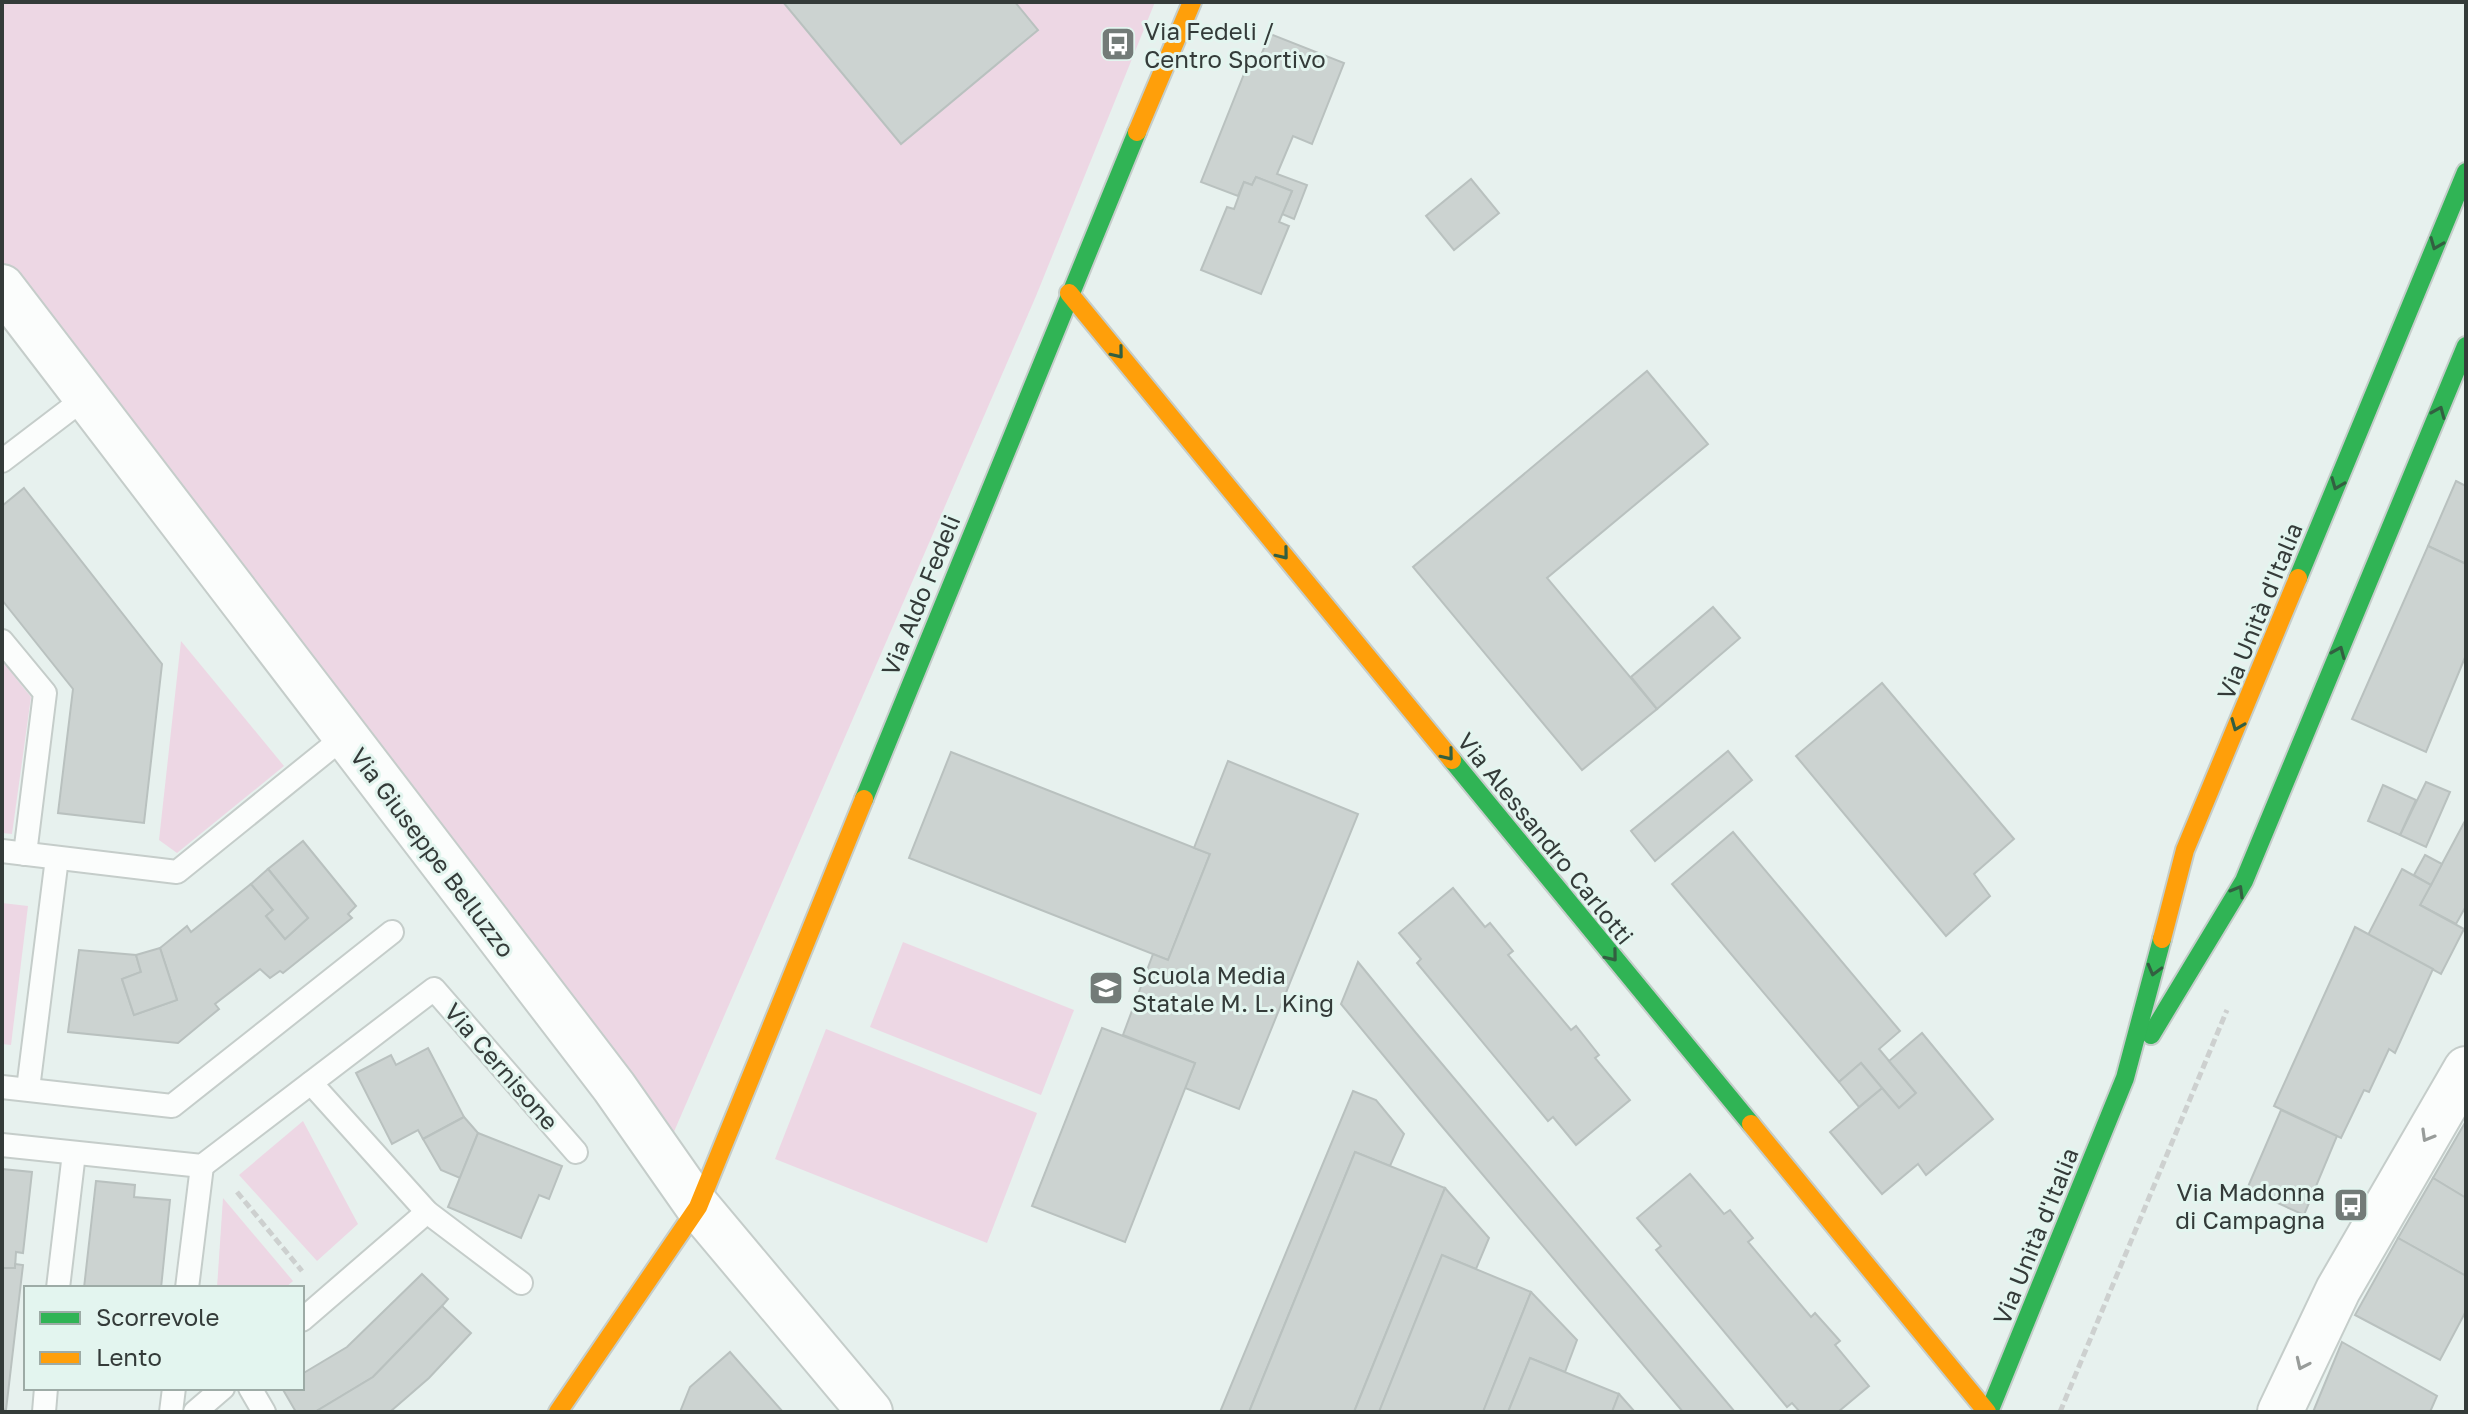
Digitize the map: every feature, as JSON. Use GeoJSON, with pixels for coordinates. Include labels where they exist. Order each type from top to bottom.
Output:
{"type":"FeatureCollection","features":[{"type":"Feature","properties":{"kind":"street","name":"Via Aldo Fedeli"},"geometry":{"type":"LineString","coordinates":[[558,1412],[698,1207],[1069,293],[1192,2]]}},
{"type":"Feature","properties":{"kind":"street","name":"Via Unità d'Italia"},"geometry":{"type":"LineString","coordinates":[[1988,1412],[2125,1078],[2185,850],[2466,172]]}},
{"type":"Feature","properties":{"kind":"street","name":"Via Giuseppe Belluzzo"},"geometry":{"type":"LineString","coordinates":[[2,287],[614,1087],[698,1207],[870,1412]]}},
{"type":"Feature","properties":{"kind":"street","name":"Via Alessandro Carlotti"},"geometry":{"type":"LineString","coordinates":[[1069,293],[1988,1412]]}},
{"type":"Feature","properties":{"kind":"street","name":"Via Unità d'Italia"},"geometry":{"type":"LineString","coordinates":[[2125,1078],[2244,881],[2466,346]]}},
{"type":"Feature","properties":{"kind":"street"},"geometry":{"type":"LineString","coordinates":[[2280,1412],[2338,1290],[2466,1069]]}},
{"type":"Feature","properties":{"kind":"lane"},"geometry":{"type":"LineString","coordinates":[[2,461],[86,397]]}},
{"type":"Feature","properties":{"kind":"lane"},"geometry":{"type":"LineString","coordinates":[[2,641],[45,693],[25,854]]}},
{"type":"Feature","properties":{"kind":"lane"},"geometry":{"type":"LineString","coordinates":[[2,851],[177,872],[345,736]]}},
{"type":"Feature","properties":{"kind":"lane"},"geometry":{"type":"LineString","coordinates":[[28,1089],[57,858]]}},
{"type":"Feature","properties":{"kind":"lane"},"geometry":{"type":"LineString","coordinates":[[2,1087],[172,1106],[392,932]]}},
{"type":"Feature","properties":{"kind":"lane","name":"Via Cernisone"},"geometry":{"type":"LineString","coordinates":[[206,1163],[434,989],[576,1152]]}},
{"type":"Feature","properties":{"kind":"lane"},"geometry":{"type":"LineString","coordinates":[[311,1083],[427,1212],[521,1283]]}},
{"type":"Feature","properties":{"kind":"lane"},"geometry":{"type":"LineString","coordinates":[[2,1145],[206,1163],[187,1286]]}},
{"type":"Feature","properties":{"kind":"lane"},"geometry":{"type":"LineString","coordinates":[[58,1286],[74,1153]]}},
{"type":"Feature","properties":{"kind":"lane"},"geometry":{"type":"LineString","coordinates":[[304,1318],[427,1212]]}},
{"type":"Feature","properties":{"kind":"lane"},"geometry":{"type":"LineString","coordinates":[[44,1412],[46,1390]]}},
{"type":"Feature","properties":{"kind":"lane"},"geometry":{"type":"LineString","coordinates":[[171,1412],[174,1390]]}},
{"type":"Feature","properties":{"kind":"lane"},"geometry":{"type":"LineString","coordinates":[[195,1412],[221,1390]]}},
{"type":"Feature","properties":{"kind":"lane"},"geometry":{"type":"LineString","coordinates":[[251,1390],[264,1412]]}},
{"type":"Feature","properties":{"kind":"path"},"geometry":{"type":"LineString","coordinates":[[206,1163],[325,1300]]}},
{"type":"Feature","properties":{"kind":"shaded area"},"geometry":{"type":"Polygon","coordinates":[[[2,2],[1155,2],[1036,296],[660,1164],[2,268],[2,2]]]}},
{"type":"Feature","properties":{"kind":"shaded area"},"geometry":{"type":"Polygon","coordinates":[[[181,641],[284,766],[177,853],[159,840],[181,641]]]}},
{"type":"Feature","properties":{"kind":"shaded area"},"geometry":{"type":"Polygon","coordinates":[[[2,661],[31,697],[12,834],[2,833],[2,661]]]}},
{"type":"Feature","properties":{"kind":"shaded area"},"geometry":{"type":"Polygon","coordinates":[[[2,903],[28,906],[11,1045],[2,1044],[2,903]]]}},
{"type":"Feature","properties":{"kind":"shaded area"},"geometry":{"type":"Polygon","coordinates":[[[903,942],[1074,1010],[1041,1095],[870,1027],[903,942]]]}},
{"type":"Feature","properties":{"kind":"shaded area"},"geometry":{"type":"Polygon","coordinates":[[[826,1029],[1037,1113],[987,1243],[775,1159],[826,1029]]]}},
{"type":"Feature","properties":{"kind":"shaded area"},"geometry":{"type":"Polygon","coordinates":[[[303,1121],[358,1224],[317,1261],[239,1175],[303,1121]]]}},
{"type":"Feature","properties":{"kind":"shaded area"},"geometry":{"type":"Polygon","coordinates":[[[223,1198],[293,1281],[287,1286],[217,1286],[223,1198]]]}},
{"type":"Feature","properties":{"kind":"building"},"geometry":{"type":"Polygon","coordinates":[[[783,2],[1015,2],[1038,30],[901,144],[783,2]]]}},
{"type":"Feature","properties":{"kind":"building"},"geometry":{"type":"Polygon","coordinates":[[[1270,34],[1344,63],[1312,144],[1293,136],[1277,174],[1307,185],[1294,219],[1282,214],[1292,191],[1256,177],[1252,185],[1244,182],[1238,196],[1201,182],[1248,64],[1256,67],[1270,34]]]}},
{"type":"Feature","properties":{"kind":"building"},"geometry":{"type":"Polygon","coordinates":[[[1256,177],[1292,191],[1279,222],[1289,226],[1261,294],[1201,270],[1227,207],[1234,209],[1244,182],[1252,185],[1256,177]]]}},
{"type":"Feature","properties":{"kind":"building"},"geometry":{"type":"Polygon","coordinates":[[[1471,179],[1499,213],[1454,250],[1426,216],[1471,179]]]}},
{"type":"Feature","properties":{"kind":"building"},"geometry":{"type":"Polygon","coordinates":[[[1647,371],[1708,444],[1547,578],[1657,709],[1582,770],[1413,567],[1647,371]]]}},
{"type":"Feature","properties":{"kind":"building"},"geometry":{"type":"Polygon","coordinates":[[[2456,481],[2466,486],[2466,564],[2428,546],[2456,481]]]}},
{"type":"Feature","properties":{"kind":"building"},"geometry":{"type":"Polygon","coordinates":[[[24,488],[162,664],[144,823],[58,813],[73,689],[2,600],[2,506],[24,488]]]}},
{"type":"Feature","properties":{"kind":"building"},"geometry":{"type":"Polygon","coordinates":[[[2428,546],[2466,564],[2466,655],[2426,752],[2352,719],[2428,546]]]}},
{"type":"Feature","properties":{"kind":"building"},"geometry":{"type":"Polygon","coordinates":[[[1713,607],[1740,638],[1657,709],[1631,677],[1713,607]]]}},
{"type":"Feature","properties":{"kind":"building"},"geometry":{"type":"Polygon","coordinates":[[[1882,683],[2014,839],[1974,874],[1990,896],[1946,936],[1796,756],[1882,683]]]}},
{"type":"Feature","properties":{"kind":"building"},"geometry":{"type":"Polygon","coordinates":[[[1728,751],[1752,780],[1655,861],[1631,831],[1728,751]]]}},
{"type":"Feature","properties":{"kind":"building"},"geometry":{"type":"Polygon","coordinates":[[[951,752],[1210,854],[1168,960],[909,858],[951,752]]]}},
{"type":"Feature","properties":{"kind":"building"},"geometry":{"type":"Polygon","coordinates":[[[1228,761],[1358,814],[1239,1109],[1185,1088],[1195,1063],[1123,1035],[1153,954],[1168,960],[1210,854],[1194,848],[1228,761]]]}},
{"type":"Feature","properties":{"kind":"building"},"geometry":{"type":"Polygon","coordinates":[[[2426,782],[2450,792],[2426,847],[2400,835],[2426,782]]]}},
{"type":"Feature","properties":{"kind":"building"},"geometry":{"type":"Polygon","coordinates":[[[2383,785],[2416,800],[2400,835],[2368,821],[2383,785]]]}},
{"type":"Feature","properties":{"kind":"building"},"geometry":{"type":"Polygon","coordinates":[[[2466,819],[2466,906],[2456,924],[2420,905],[2466,819]]]}},
{"type":"Feature","properties":{"kind":"building"},"geometry":{"type":"Polygon","coordinates":[[[1733,832],[1900,1031],[1879,1049],[1916,1093],[1899,1108],[1861,1063],[1839,1082],[1672,884],[1733,832]]]}},
{"type":"Feature","properties":{"kind":"building"},"geometry":{"type":"Polygon","coordinates":[[[303,841],[356,906],[348,914],[352,918],[283,973],[280,971],[270,978],[260,969],[215,1004],[219,1009],[178,1043],[68,1032],[79,950],[136,955],[141,972],[122,979],[134,1015],[177,1000],[160,948],[187,926],[191,932],[251,884],[273,910],[266,916],[285,939],[308,918],[268,869],[303,841]]]}},
{"type":"Feature","properties":{"kind":"building"},"geometry":{"type":"Polygon","coordinates":[[[2425,855],[2442,864],[2431,885],[2414,875],[2425,855]]]}},
{"type":"Feature","properties":{"kind":"building"},"geometry":{"type":"Polygon","coordinates":[[[268,869],[308,918],[285,939],[266,916],[273,910],[251,884],[268,869]]]}},
{"type":"Feature","properties":{"kind":"building"},"geometry":{"type":"Polygon","coordinates":[[[2402,869],[2431,885],[2420,905],[2464,929],[2441,974],[2368,935],[2402,869]]]}},
{"type":"Feature","properties":{"kind":"building"},"geometry":{"type":"Polygon","coordinates":[[[1453,888],[1485,927],[1490,923],[1513,951],[1508,955],[1571,1030],[1576,1026],[1599,1055],[1595,1058],[1630,1100],[1576,1145],[1553,1117],[1548,1121],[1417,963],[1421,959],[1399,933],[1453,888]]]}},
{"type":"Feature","properties":{"kind":"building"},"geometry":{"type":"Polygon","coordinates":[[[2355,927],[2433,969],[2395,1053],[2389,1049],[2369,1092],[2364,1090],[2341,1138],[2274,1106],[2355,927]]]}},
{"type":"Feature","properties":{"kind":"building"},"geometry":{"type":"Polygon","coordinates":[[[160,948],[177,1000],[134,1015],[122,979],[141,972],[136,955],[160,948]]]}},
{"type":"Feature","properties":{"kind":"building"},"geometry":{"type":"Polygon","coordinates":[[[1358,962],[1735,1412],[1683,1412],[1440,1124],[1341,1004],[1358,962]]]}},
{"type":"Feature","properties":{"kind":"building"},"geometry":{"type":"Polygon","coordinates":[[[1102,1028],[1195,1063],[1125,1242],[1032,1206],[1102,1028]]]}},
{"type":"Feature","properties":{"kind":"building"},"geometry":{"type":"Polygon","coordinates":[[[1922,1033],[1993,1119],[1926,1175],[1918,1164],[1882,1194],[1830,1132],[1882,1088],[1899,1108],[1916,1093],[1889,1061],[1922,1033]]]}},
{"type":"Feature","properties":{"kind":"building"},"geometry":{"type":"Polygon","coordinates":[[[428,1048],[464,1117],[423,1139],[418,1130],[392,1144],[356,1073],[391,1055],[396,1065],[428,1048]]]}},
{"type":"Feature","properties":{"kind":"building"},"geometry":{"type":"Polygon","coordinates":[[[1861,1063],[1882,1088],[1859,1107],[1839,1082],[1861,1063]]]}},
{"type":"Feature","properties":{"kind":"building"},"geometry":{"type":"Polygon","coordinates":[[[1353,1091],[1376,1100],[1404,1134],[1390,1166],[1355,1152],[1249,1412],[1220,1412],[1353,1091]]]}},
{"type":"Feature","properties":{"kind":"building"},"geometry":{"type":"Polygon","coordinates":[[[2281,1110],[2337,1136],[2304,1215],[2247,1189],[2281,1110]]]}},
{"type":"Feature","properties":{"kind":"building"},"geometry":{"type":"Polygon","coordinates":[[[464,1117],[478,1133],[460,1178],[441,1170],[423,1139],[464,1117]]]}},
{"type":"Feature","properties":{"kind":"building"},"geometry":{"type":"Polygon","coordinates":[[[2466,1121],[2466,1198],[2433,1178],[2466,1121]]]}},
{"type":"Feature","properties":{"kind":"building"},"geometry":{"type":"Polygon","coordinates":[[[478,1133],[562,1166],[549,1199],[539,1195],[521,1238],[448,1207],[478,1133]]]}},
{"type":"Feature","properties":{"kind":"building"},"geometry":{"type":"Polygon","coordinates":[[[1355,1152],[1445,1188],[1354,1412],[1249,1412],[1355,1152]]]}},
{"type":"Feature","properties":{"kind":"building"},"geometry":{"type":"Polygon","coordinates":[[[2,1169],[32,1172],[23,1253],[16,1252],[15,1268],[2,1268],[2,1169]]]}},
{"type":"Feature","properties":{"kind":"building"},"geometry":{"type":"Polygon","coordinates":[[[1690,1174],[1724,1214],[1730,1210],[1753,1238],[1748,1242],[1811,1317],[1815,1313],[1840,1341],[1835,1345],[1869,1386],[1838,1412],[1800,1412],[1792,1403],[1787,1407],[1656,1250],[1661,1246],[1637,1218],[1690,1174]]]}},
{"type":"Feature","properties":{"kind":"building"},"geometry":{"type":"Polygon","coordinates":[[[2433,1178],[2466,1198],[2466,1276],[2398,1238],[2433,1178]]]}},
{"type":"Feature","properties":{"kind":"building"},"geometry":{"type":"Polygon","coordinates":[[[96,1181],[135,1185],[134,1197],[170,1200],[161,1286],[84,1286],[96,1181]]]}},
{"type":"Feature","properties":{"kind":"building"},"geometry":{"type":"Polygon","coordinates":[[[1445,1188],[1489,1238],[1476,1269],[1442,1255],[1379,1412],[1354,1412],[1445,1188]]]}},
{"type":"Feature","properties":{"kind":"building"},"geometry":{"type":"Polygon","coordinates":[[[2398,1238],[2466,1276],[2466,1311],[2440,1360],[2355,1315],[2398,1238]]]}},
{"type":"Feature","properties":{"kind":"building"},"geometry":{"type":"Polygon","coordinates":[[[1442,1255],[1531,1292],[1483,1412],[1379,1412],[1442,1255]]]}},
{"type":"Feature","properties":{"kind":"building"},"geometry":{"type":"Polygon","coordinates":[[[15,1264],[23,1265],[6,1410],[2,1409],[2,1268],[15,1268],[15,1264]]]}},
{"type":"Feature","properties":{"kind":"building"},"geometry":{"type":"Polygon","coordinates":[[[422,1274],[448,1299],[373,1377],[315,1412],[296,1412],[283,1390],[304,1390],[304,1373],[347,1347],[422,1274]]]}},
{"type":"Feature","properties":{"kind":"building"},"geometry":{"type":"Polygon","coordinates":[[[1531,1292],[1577,1340],[1565,1372],[1530,1358],[1508,1412],[1483,1412],[1531,1292]]]}},
{"type":"Feature","properties":{"kind":"building"},"geometry":{"type":"Polygon","coordinates":[[[442,1306],[471,1333],[429,1378],[391,1411],[315,1412],[373,1377],[442,1306]]]}},
{"type":"Feature","properties":{"kind":"building"},"geometry":{"type":"Polygon","coordinates":[[[2342,1342],[2437,1396],[2430,1412],[2313,1412],[2342,1342]]]}},
{"type":"Feature","properties":{"kind":"building"},"geometry":{"type":"Polygon","coordinates":[[[730,1352],[783,1412],[680,1412],[690,1387],[730,1352]]]}},
{"type":"Feature","properties":{"kind":"building"},"geometry":{"type":"Polygon","coordinates":[[[1530,1358],[1619,1394],[1612,1412],[1508,1412],[1530,1358]]]}},
{"type":"Feature","properties":{"kind":"building"},"geometry":{"type":"Polygon","coordinates":[[[1619,1394],[1635,1412],[1612,1412],[1619,1394]]]}},
{"type":"Feature","properties":{"kind":"traffic: fast"},"geometry":{"type":"LineString","coordinates":[[864,799],[1137,132]]}},
{"type":"Feature","properties":{"kind":"traffic: fast"},"geometry":{"type":"LineString","coordinates":[[2298,578],[2466,172]]}},
{"type":"Feature","properties":{"kind":"traffic: fast"},"geometry":{"type":"LineString","coordinates":[[2151,1035],[2244,881],[2466,346]]}},
{"type":"Feature","properties":{"kind":"traffic: fast"},"geometry":{"type":"LineString","coordinates":[[1452,760],[1751,1124]]}},
{"type":"Feature","properties":{"kind":"traffic: fast"},"geometry":{"type":"LineString","coordinates":[[1989,1412],[2125,1078],[2162,939]]}},
{"type":"Feature","properties":{"kind":"traffic: slow"},"geometry":{"type":"LineString","coordinates":[[1137,132],[1192,2]]}},
{"type":"Feature","properties":{"kind":"traffic: slow"},"geometry":{"type":"LineString","coordinates":[[1069,293],[1452,760]]}},
{"type":"Feature","properties":{"kind":"traffic: slow"},"geometry":{"type":"LineString","coordinates":[[2162,939],[2185,850],[2298,578]]}},
{"type":"Feature","properties":{"kind":"traffic: slow"},"geometry":{"type":"LineString","coordinates":[[558,1412],[698,1207],[864,799]]}},
{"type":"Feature","properties":{"kind":"traffic: slow"},"geometry":{"type":"LineString","coordinates":[[1751,1124],[1987,1412]]}},
{"type":"Feature","properties":{"kind":"place","name":"Via Fedeli / Centro Sportivo"},"geometry":{"type":"Point","coordinates":[1118,44]}},
{"type":"Feature","properties":{"kind":"place","name":"Scuola Media Statale M. L. King"},"geometry":{"type":"Point","coordinates":[1106,988]}},
{"type":"Feature","properties":{"kind":"place","name":"Via Madonna di Campagna"},"geometry":{"type":"Point","coordinates":[2351,1205]}}]}
